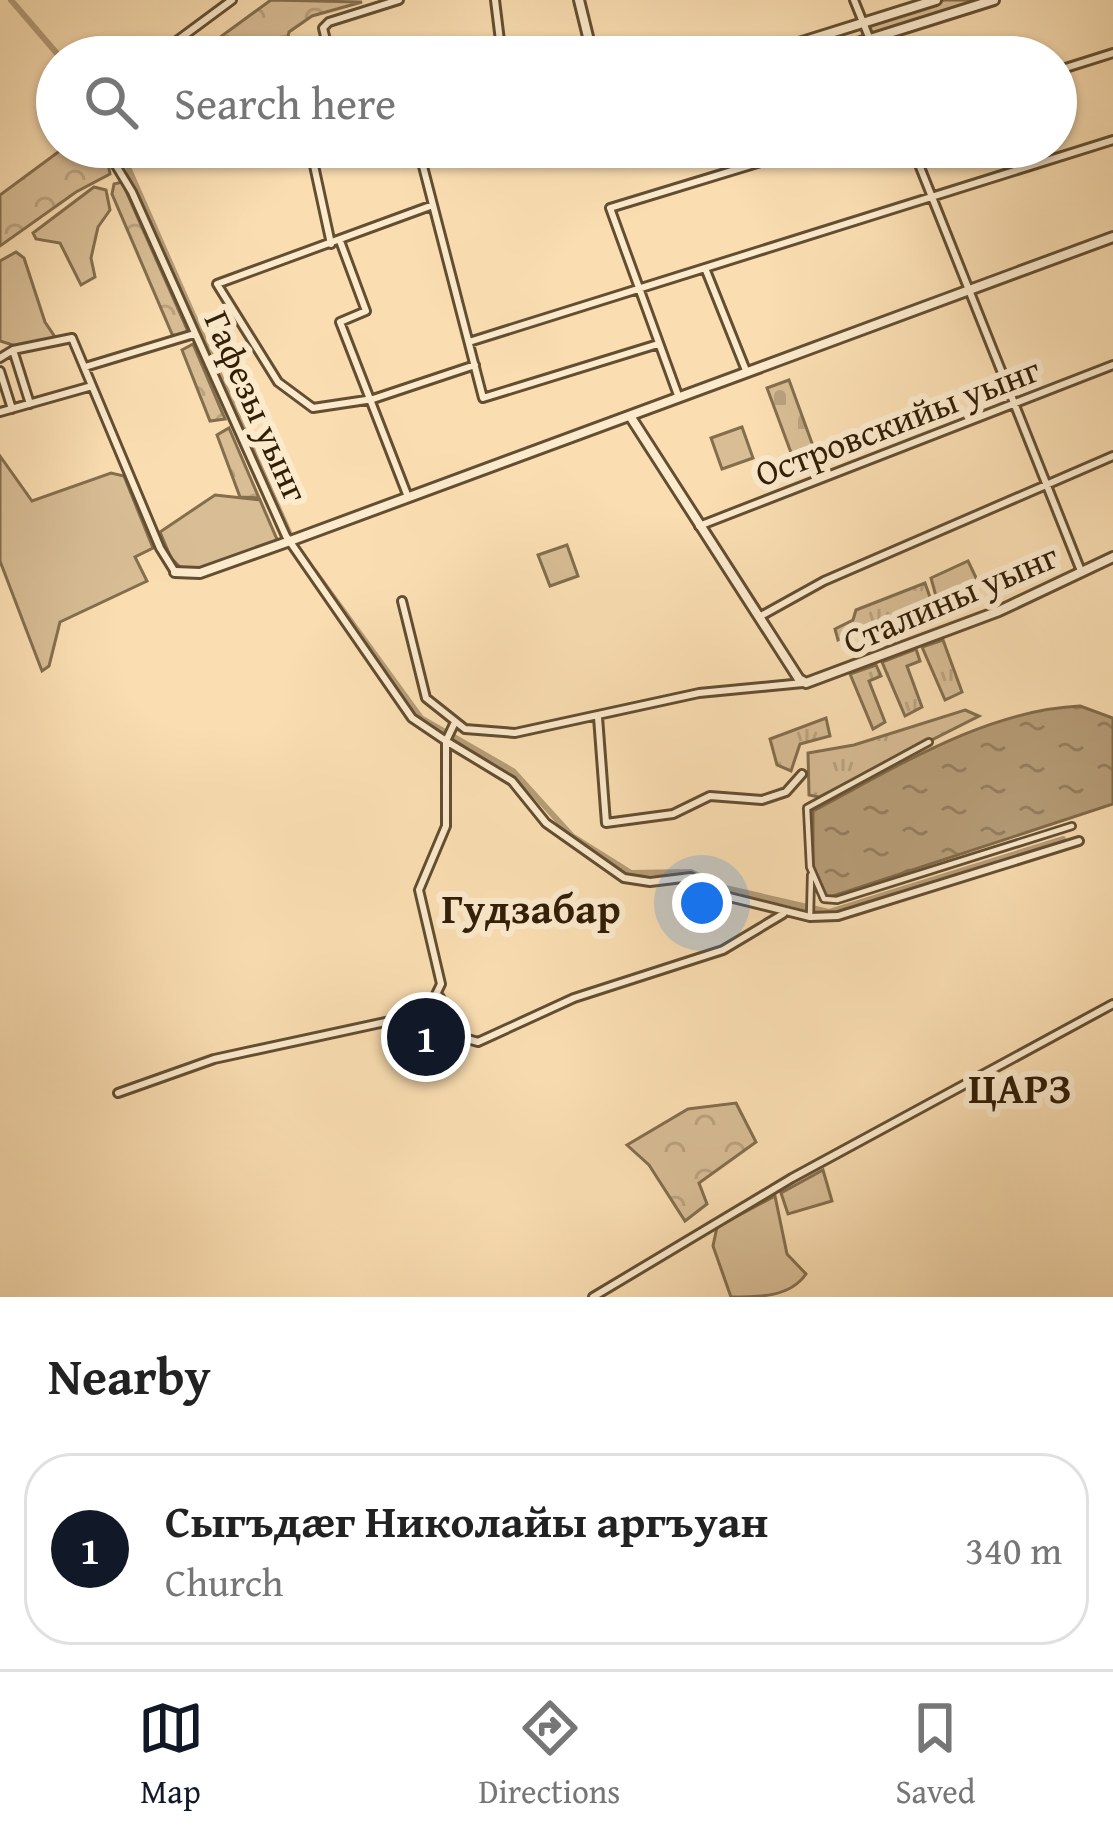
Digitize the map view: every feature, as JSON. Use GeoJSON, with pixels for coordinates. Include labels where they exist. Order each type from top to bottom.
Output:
{"type":"FeatureCollection","features":[{"type":"Feature","properties":{"kind":"street"},"geometry":{"type":"LineString","coordinates":[[183,36],[232,0]]}},
{"type":"Feature","properties":{"kind":"street"},"geometry":{"type":"LineString","coordinates":[[325,36],[323,28],[329,22],[400,0]]}},
{"type":"Feature","properties":{"kind":"street"},"geometry":{"type":"LineString","coordinates":[[494,0],[499,36]]}},
{"type":"Feature","properties":{"kind":"street"},"geometry":{"type":"LineString","coordinates":[[579,0],[587,36]]}},
{"type":"Feature","properties":{"kind":"street"},"geometry":{"type":"LineString","coordinates":[[854,0],[869,36]]}},
{"type":"Feature","properties":{"kind":"street"},"geometry":{"type":"LineString","coordinates":[[821,36],[936,0]]}},
{"type":"Feature","properties":{"kind":"street"},"geometry":{"type":"LineString","coordinates":[[880,36],[994,0]]}},
{"type":"Feature","properties":{"kind":"street"},"geometry":{"type":"LineString","coordinates":[[1077,64],[1113,53]]}},
{"type":"Feature","properties":{"kind":"street"},"geometry":{"type":"LineString","coordinates":[[1077,151],[1113,140]]}},
{"type":"Feature","properties":{"kind":"street","name":"Гафезы уынг"},"geometry":{"type":"LineString","coordinates":[[86,367],[160,548],[175,572],[200,573],[290,541],[117,168]]}},
{"type":"Feature","properties":{"kind":"street"},"geometry":{"type":"LineString","coordinates":[[316,168],[336,243],[366,311],[340,322],[408,498]]}},
{"type":"Feature","properties":{"kind":"street"},"geometry":{"type":"LineString","coordinates":[[423,168],[483,398],[658,344]]}},
{"type":"Feature","properties":{"kind":"street"},"geometry":{"type":"LineString","coordinates":[[679,398],[610,208],[741,168]]}},
{"type":"Feature","properties":{"kind":"street"},"geometry":{"type":"LineString","coordinates":[[920,168],[1081,572]]}},
{"type":"Feature","properties":{"kind":"street"},"geometry":{"type":"LineString","coordinates":[[469,342],[1024,168]]}},
{"type":"Feature","properties":{"kind":"street"},"geometry":{"type":"LineString","coordinates":[[433,205],[217,284],[278,382],[313,408],[373,399],[475,365]]}},
{"type":"Feature","properties":{"kind":"street"},"geometry":{"type":"LineString","coordinates":[[1079,841],[838,916],[810,917],[729,897],[691,877],[650,882],[624,878],[546,823],[512,781],[412,718],[290,541],[1113,237]]}},
{"type":"Feature","properties":{"kind":"street"},"geometry":{"type":"LineString","coordinates":[[705,268],[747,373]]}},
{"type":"Feature","properties":{"kind":"street"},"geometry":{"type":"LineString","coordinates":[[0,358],[13,350],[72,338],[86,367],[194,334]]}},
{"type":"Feature","properties":{"kind":"street"},"geometry":{"type":"LineString","coordinates":[[13,350],[30,404]]}},
{"type":"Feature","properties":{"kind":"street","name":"Островскийы уынг"},"geometry":{"type":"LineString","coordinates":[[700,526],[1113,365]]}},
{"type":"Feature","properties":{"kind":"street"},"geometry":{"type":"LineString","coordinates":[[0,370],[12,409]]}},
{"type":"Feature","properties":{"kind":"street"},"geometry":{"type":"LineString","coordinates":[[0,412],[92,386]]}},
{"type":"Feature","properties":{"kind":"street"},"geometry":{"type":"LineString","coordinates":[[630,416],[806,683]]}},
{"type":"Feature","properties":{"kind":"street"},"geometry":{"type":"LineString","coordinates":[[759,617],[824,581],[1113,456]]}},
{"type":"Feature","properties":{"kind":"street","name":"Сталины уынг"},"geometry":{"type":"LineString","coordinates":[[806,683],[999,611],[1113,557]]}},
{"type":"Feature","properties":{"kind":"street"},"geometry":{"type":"LineString","coordinates":[[402,601],[426,698],[454,724],[477,733],[515,733],[700,693],[806,683]]}},
{"type":"Feature","properties":{"kind":"street"},"geometry":{"type":"LineString","coordinates":[[598,716],[606,823],[673,814],[710,796],[762,800],[786,792],[802,774]]}},
{"type":"Feature","properties":{"kind":"street"},"geometry":{"type":"LineString","coordinates":[[454,724],[447,740],[446,826],[419,890],[438,956],[439,996],[464,1038],[478,1042],[574,998],[723,950],[786,912]]}},
{"type":"Feature","properties":{"kind":"street"},"geometry":{"type":"LineString","coordinates":[[810,917],[807,808],[929,742]]}},
{"type":"Feature","properties":{"kind":"street"},"geometry":{"type":"LineString","coordinates":[[810,867],[820,894],[832,902],[1072,826]]}},
{"type":"Feature","properties":{"kind":"street"},"geometry":{"type":"LineString","coordinates":[[118,1093],[214,1059],[243,1057],[343,1029],[419,1018],[439,996]]}},
{"type":"Feature","properties":{"kind":"street"},"geometry":{"type":"LineString","coordinates":[[592,1297],[792,1178],[1113,1004]]}},
{"type":"Feature","properties":{"kind":"green space"},"geometry":{"type":"Polygon","coordinates":[[[271,0],[362,2],[312,16],[288,36],[222,36],[271,0]]]}},
{"type":"Feature","properties":{"kind":"green space"},"geometry":{"type":"Polygon","coordinates":[[[944,0],[987,0],[871,36],[868,24],[944,0]]]}},
{"type":"Feature","properties":{"kind":"green space"},"geometry":{"type":"Polygon","coordinates":[[[37,168],[109,168],[110,174],[0,246],[0,195],[37,168]]]}},
{"type":"Feature","properties":{"kind":"green space"},"geometry":{"type":"Polygon","coordinates":[[[122,182],[190,336],[178,339],[172,334],[112,194],[114,184],[122,182]]]}},
{"type":"Feature","properties":{"kind":"green space"},"geometry":{"type":"Polygon","coordinates":[[[94,187],[106,190],[110,210],[98,227],[91,258],[95,277],[81,285],[60,243],[36,239],[33,233],[94,187]]]}},
{"type":"Feature","properties":{"kind":"green space"},"geometry":{"type":"Polygon","coordinates":[[[16,252],[24,258],[45,322],[55,337],[22,348],[0,341],[0,261],[16,252]]]}},
{"type":"Feature","properties":{"kind":"green space"},"geometry":{"type":"Polygon","coordinates":[[[193,344],[225,419],[210,421],[182,350],[193,344]]]}},
{"type":"Feature","properties":{"kind":"green space"},"geometry":{"type":"Polygon","coordinates":[[[789,380],[817,457],[796,466],[767,388],[789,380]]]}},
{"type":"Feature","properties":{"kind":"green space"},"geometry":{"type":"Polygon","coordinates":[[[742,427],[753,458],[722,469],[711,438],[742,427]]]}},
{"type":"Feature","properties":{"kind":"green space"},"geometry":{"type":"Polygon","coordinates":[[[229,428],[259,498],[240,497],[217,435],[229,428]]]}},
{"type":"Feature","properties":{"kind":"green space"},"geometry":{"type":"Polygon","coordinates":[[[0,456],[32,501],[111,473],[124,476],[153,548],[135,557],[147,581],[60,622],[49,666],[42,671],[0,561],[0,456]]]}},
{"type":"Feature","properties":{"kind":"green space"},"geometry":{"type":"Polygon","coordinates":[[[215,495],[260,500],[279,544],[190,577],[171,558],[160,532],[215,495]]]}},
{"type":"Feature","properties":{"kind":"green space"},"geometry":{"type":"Polygon","coordinates":[[[567,545],[578,576],[550,586],[538,555],[567,545]]]}},
{"type":"Feature","properties":{"kind":"green space"},"geometry":{"type":"Polygon","coordinates":[[[968,561],[979,584],[937,600],[931,578],[968,561]]]}},
{"type":"Feature","properties":{"kind":"green space"},"geometry":{"type":"Polygon","coordinates":[[[925,583],[932,603],[838,640],[835,629],[853,620],[856,610],[925,583]]]}},
{"type":"Feature","properties":{"kind":"green space"},"geometry":{"type":"Polygon","coordinates":[[[943,640],[962,692],[945,700],[922,647],[943,640]]]}},
{"type":"Feature","properties":{"kind":"green space"},"geometry":{"type":"Polygon","coordinates":[[[916,649],[920,661],[907,666],[922,707],[905,716],[882,662],[916,649]]]}},
{"type":"Feature","properties":{"kind":"green space"},"geometry":{"type":"Polygon","coordinates":[[[876,665],[881,676],[869,681],[885,722],[873,729],[850,674],[876,665]]]}},
{"type":"Feature","properties":{"kind":"green space"},"geometry":{"type":"Polygon","coordinates":[[[965,710],[979,716],[819,797],[809,795],[808,753],[854,745],[965,710]]]}},
{"type":"Feature","properties":{"kind":"green space"},"geometry":{"type":"Polygon","coordinates":[[[826,718],[830,736],[800,744],[791,771],[777,765],[770,739],[826,718]]]}},
{"type":"Feature","properties":{"kind":"green space"},"geometry":{"type":"Polygon","coordinates":[[[736,1103],[756,1142],[699,1183],[707,1204],[685,1221],[649,1165],[627,1145],[688,1109],[736,1103]]]}},
{"type":"Feature","properties":{"kind":"green space"},"geometry":{"type":"Polygon","coordinates":[[[823,1170],[832,1201],[788,1214],[781,1193],[823,1170]]]}},
{"type":"Feature","properties":{"kind":"green space"},"geometry":{"type":"Polygon","coordinates":[[[775,1196],[787,1254],[806,1274],[783,1291],[731,1297],[713,1246],[717,1227],[775,1196]]]}},
{"type":"Feature","properties":{"kind":"water"},"geometry":{"type":"Polygon","coordinates":[[[1080,706],[1113,718],[1113,804],[827,898],[813,866],[813,811],[976,730],[1010,718],[1080,706]]]}},
{"type":"Feature","properties":{"kind":"waterway"},"geometry":{"type":"LineString","coordinates":[[11,0],[42,36]]}},
{"type":"Feature","properties":{"kind":"waterway"},"geometry":{"type":"LineString","coordinates":[[128,168],[291,537]]}},
{"type":"Feature","properties":{"kind":"waterway"},"geometry":{"type":"LineString","coordinates":[[315,572],[421,718],[513,771],[572,836],[631,873],[691,872],[721,887],[829,912],[1063,839]]}},
{"type":"Feature","properties":{"kind":"place","name":"Сыгъдæг Николайы аргъуан"},"geometry":{"type":"Point","coordinates":[426,1037]}},
{"type":"Feature","properties":{"kind":"district","name":"Гудзабар"},"geometry":{"type":"Point","coordinates":[531,908]}},
{"type":"Feature","properties":{"kind":"district","name":"ЦАРЗ"},"geometry":{"type":"Point","coordinates":[1020,1088]}}]}
